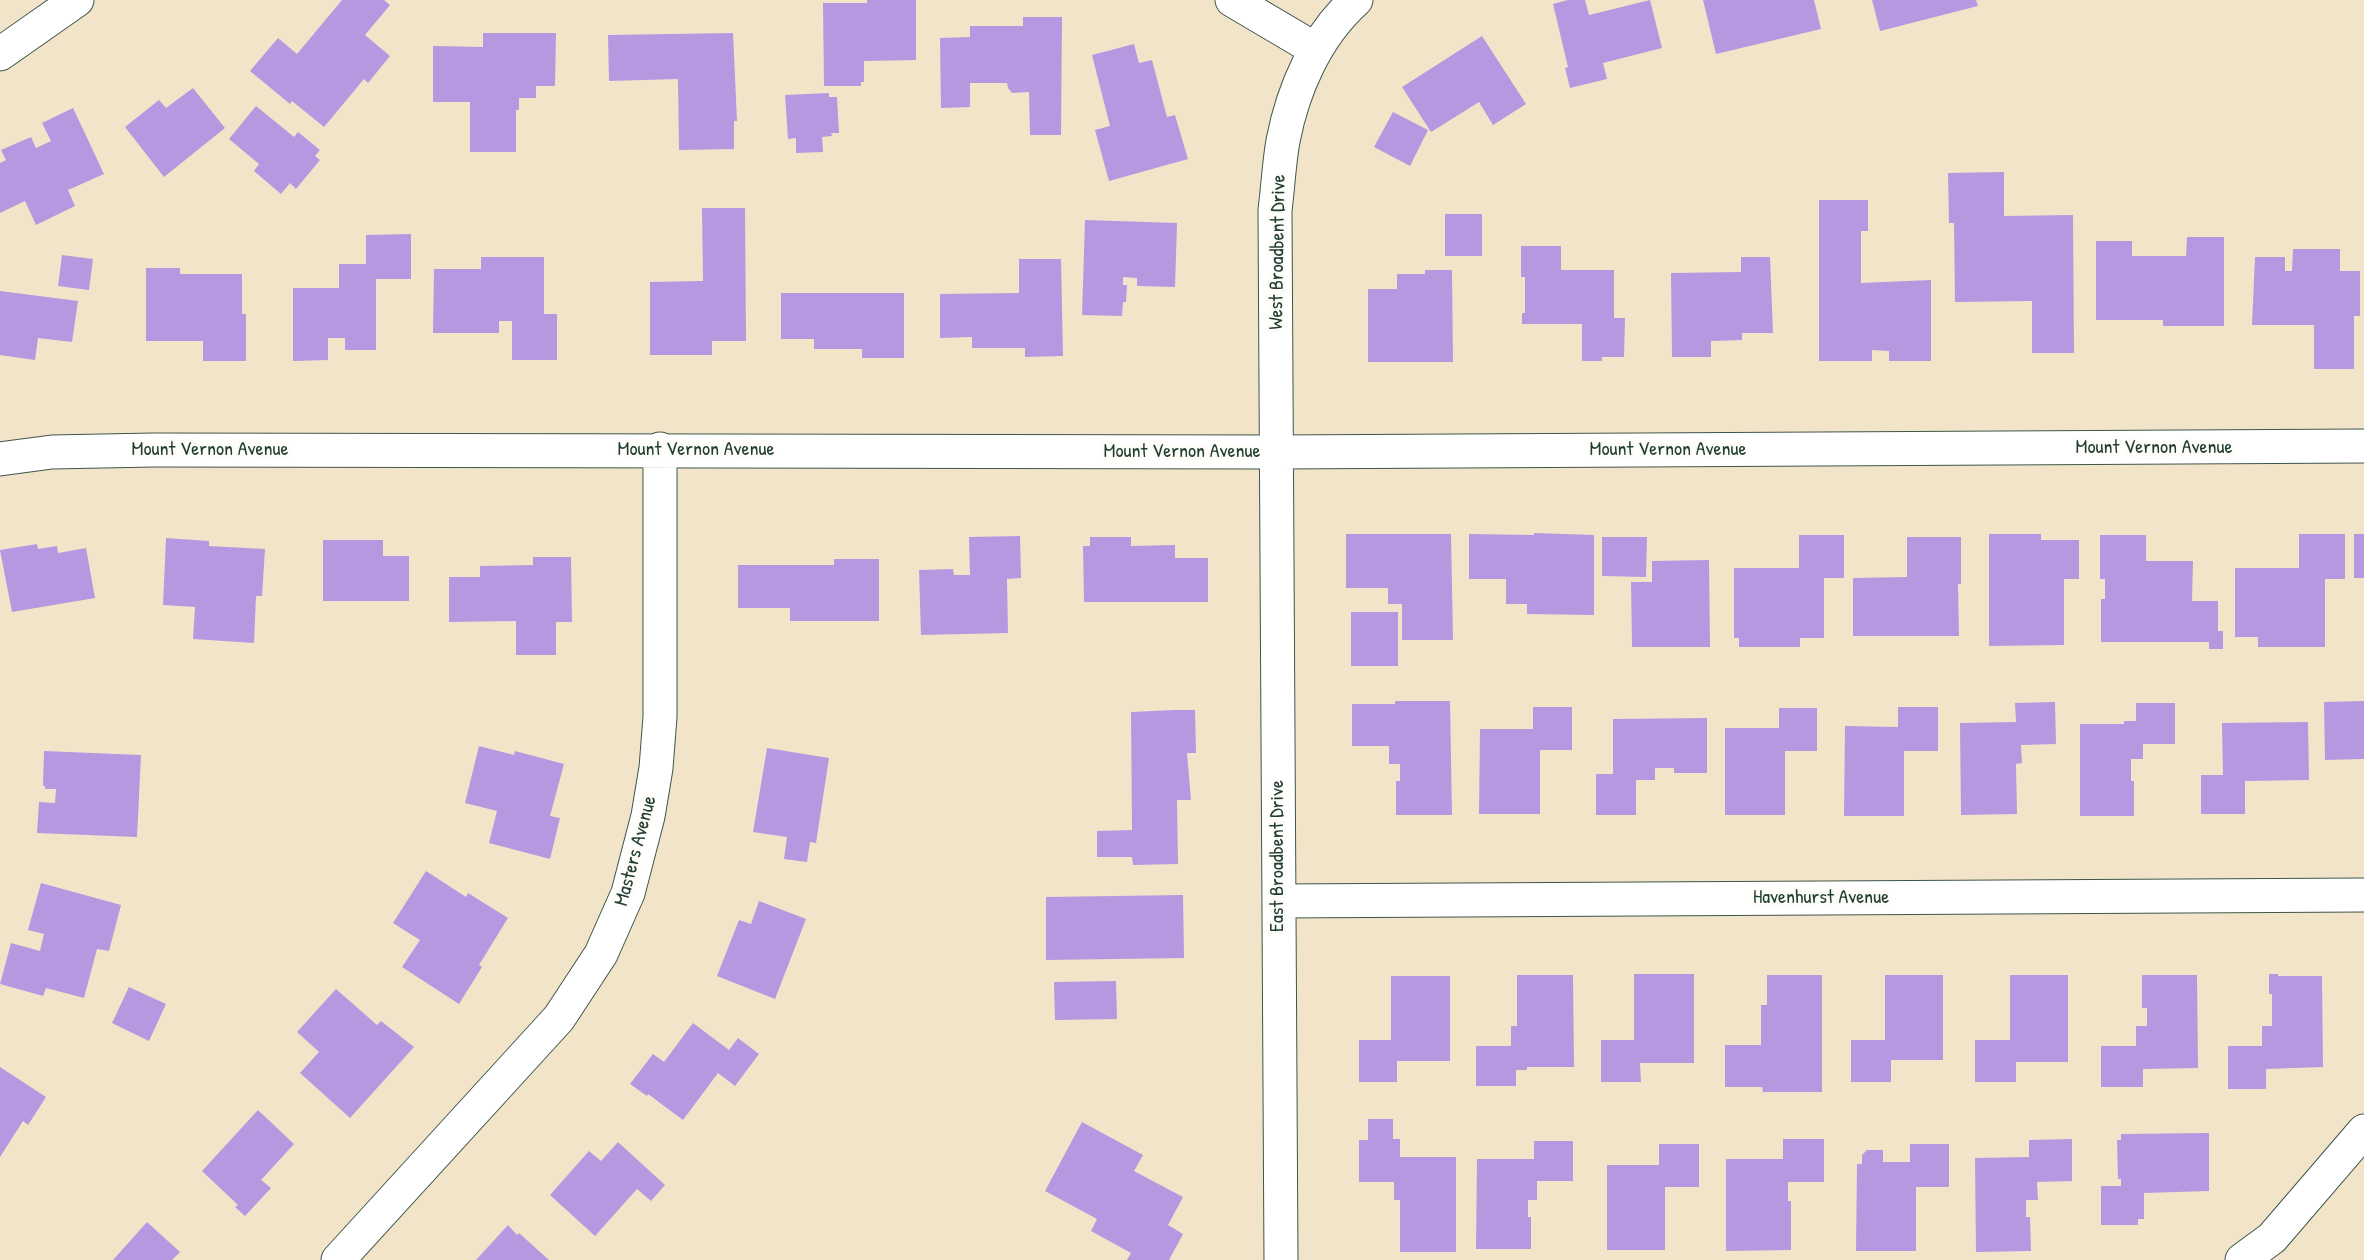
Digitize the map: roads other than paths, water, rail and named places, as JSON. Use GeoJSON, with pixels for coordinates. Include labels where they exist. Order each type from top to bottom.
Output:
{"type":"FeatureCollection","features":[{"type":"Feature","properties":{"kind":"street"},"geometry":{"type":"LineString","coordinates":[[0,54],[77,0]]}},
{"type":"Feature","properties":{"kind":"street"},"geometry":{"type":"LineString","coordinates":[[1232,0],[1316,49]]}},
{"type":"Feature","properties":{"kind":"street","name":"West Broadbent Drive"},"geometry":{"type":"LineString","coordinates":[[1277,452],[1275,210],[1283,141],[1295,95],[1316,49],[1343,12],[1356,0]]}},
{"type":"Feature","properties":{"kind":"street","name":"Mount Vernon Avenue"},"geometry":{"type":"LineString","coordinates":[[0,459],[52,452],[153,450],[660,449],[1277,452],[2364,446]]}},
{"type":"Feature","properties":{"kind":"street","name":"Masters Avenue"},"geometry":{"type":"LineString","coordinates":[[338,1260],[559,1018],[601,954],[628,893],[648,816],[656,768],[660,717],[660,449]]}},
{"type":"Feature","properties":{"kind":"street","name":"East Broadbent Drive"},"geometry":{"type":"LineString","coordinates":[[1277,452],[1281,1260]]}},
{"type":"Feature","properties":{"kind":"street","name":"Havenhurst Avenue"},"geometry":{"type":"LineString","coordinates":[[1278,901],[2364,895]]}},
{"type":"Feature","properties":{"kind":"street"},"geometry":{"type":"LineString","coordinates":[[2242,1260],[2272,1238],[2364,1131]]}}]}
